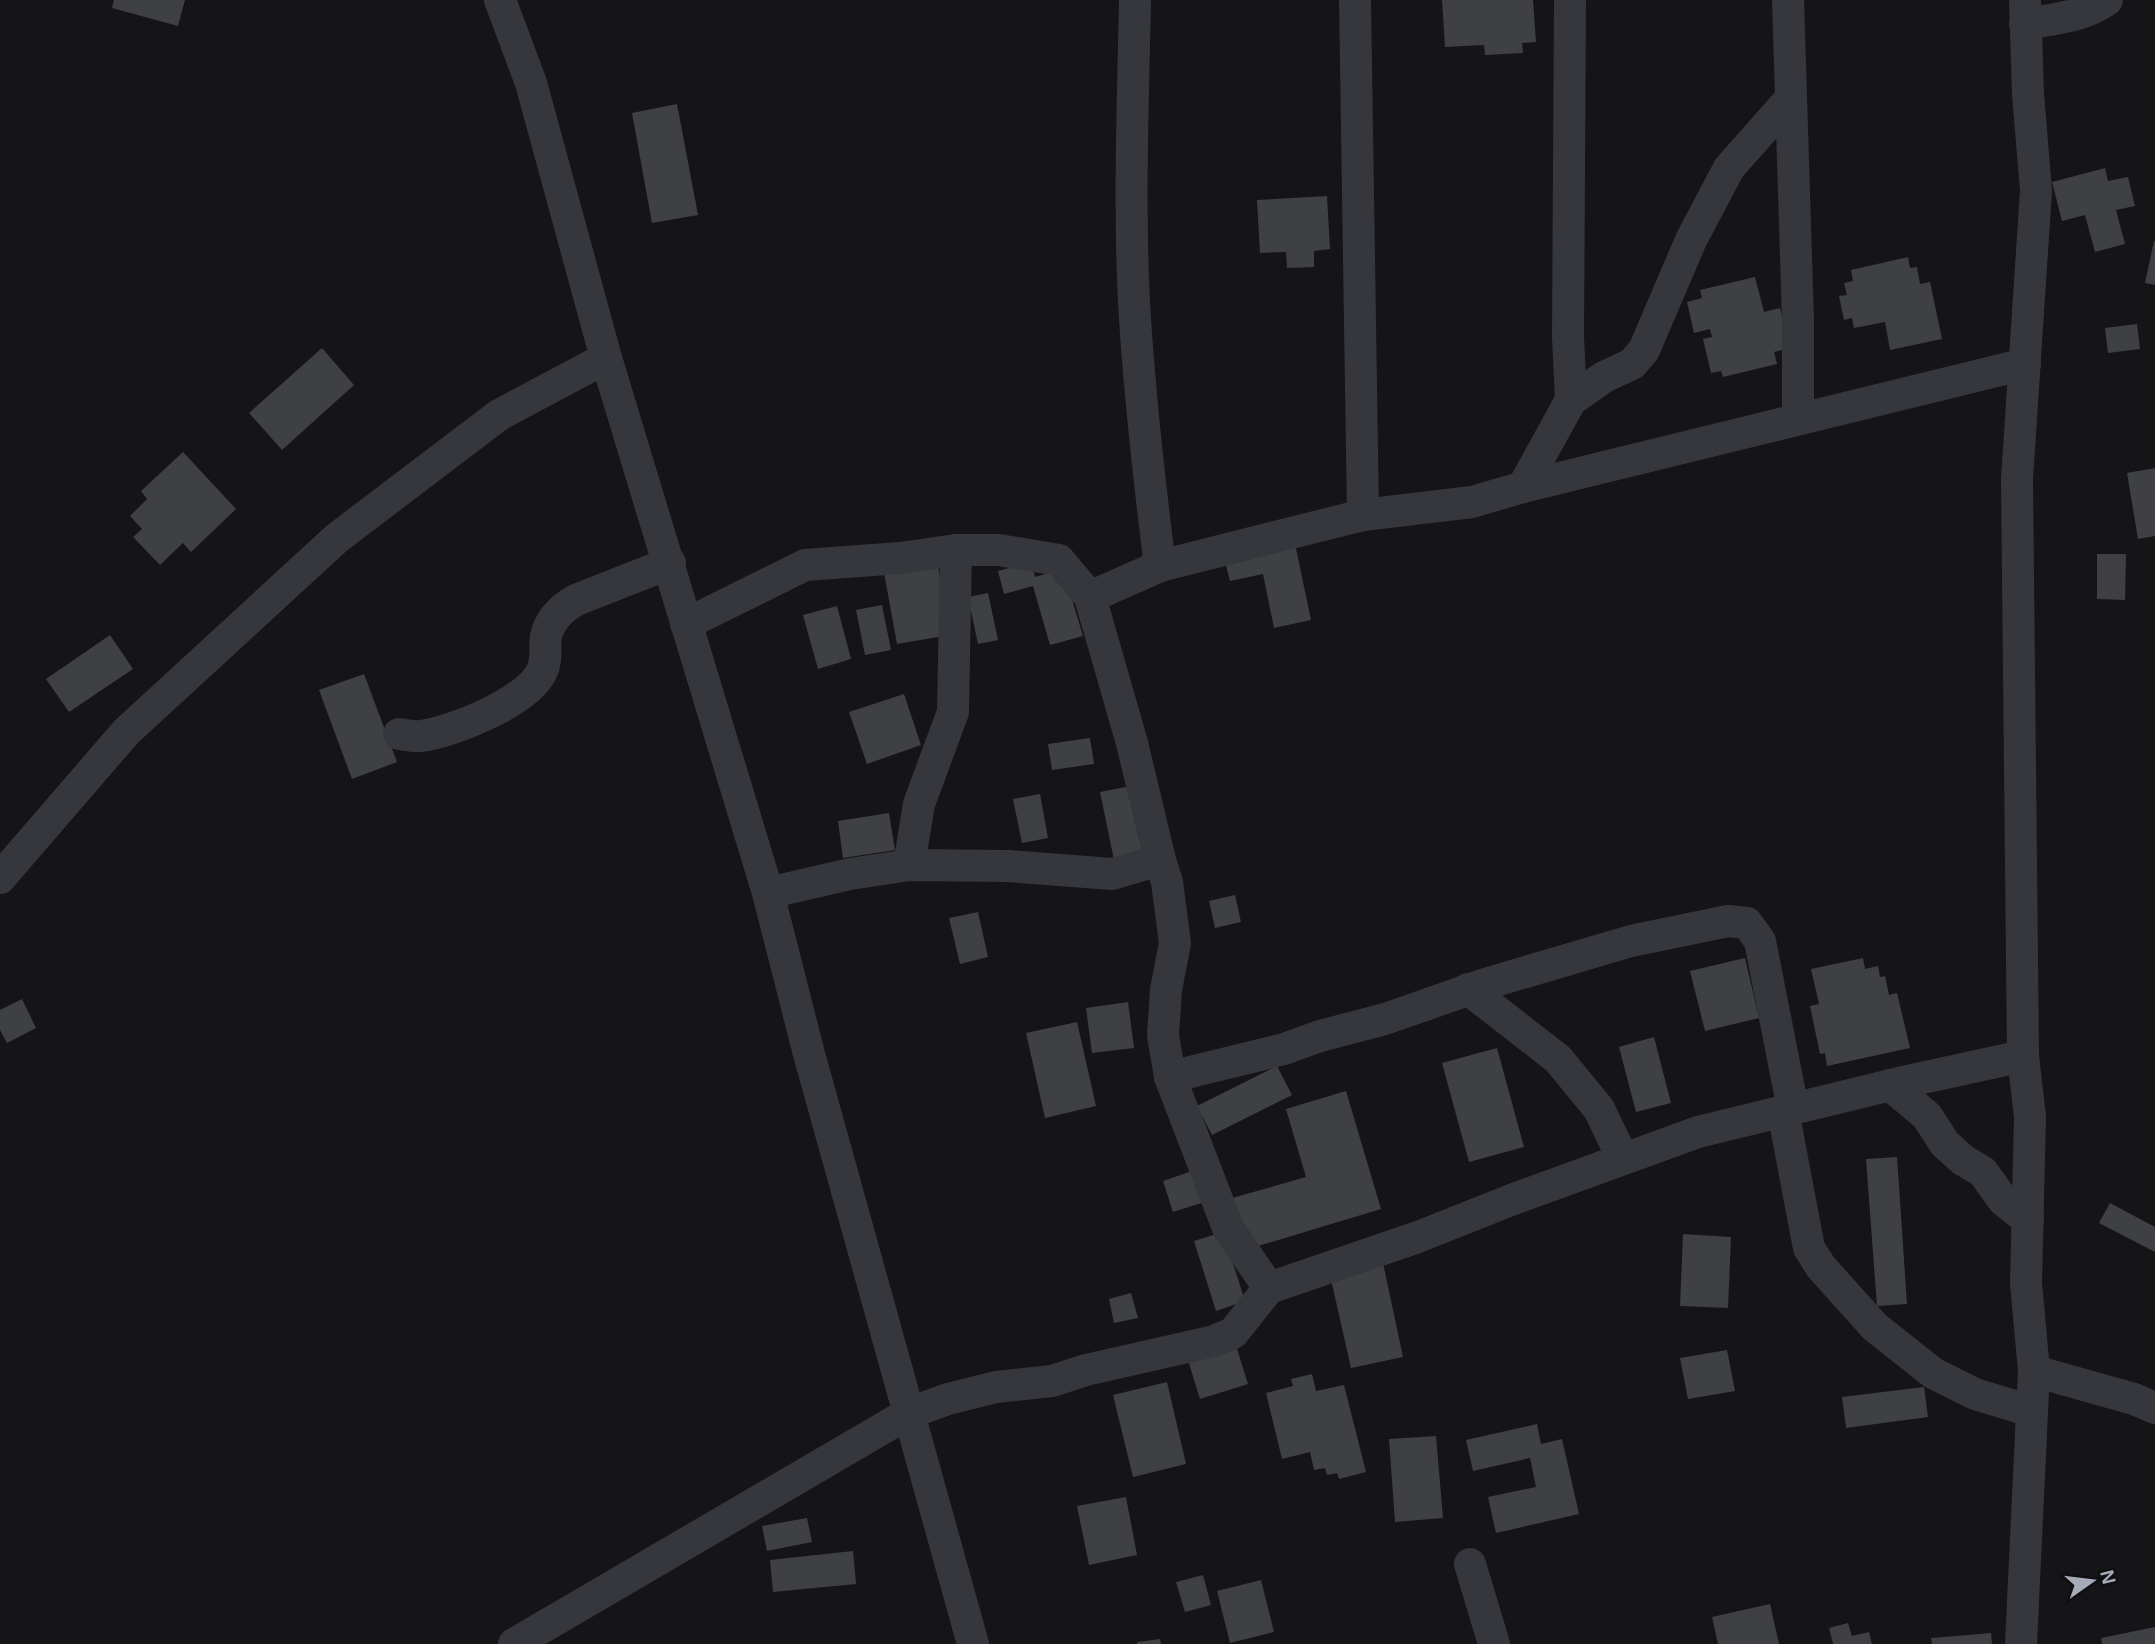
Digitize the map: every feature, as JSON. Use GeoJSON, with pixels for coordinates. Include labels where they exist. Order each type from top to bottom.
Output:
{"type":"FeatureCollection","features":[{"type":"Feature","properties":{"kind":"street"},"geometry":{"type":"LineString","coordinates":[[500,0],[531,83],[606,358],[768,893],[809,1054],[973,1644]]}},
{"type":"Feature","properties":{"kind":"street"},"geometry":{"type":"LineString","coordinates":[[1135,0],[1132,166],[1134,302],[1150,490],[1160,566]]}},
{"type":"Feature","properties":{"kind":"street"},"geometry":{"type":"LineString","coordinates":[[1354,0],[1363,514]]}},
{"type":"Feature","properties":{"kind":"street"},"geometry":{"type":"LineString","coordinates":[[1570,0],[1568,337],[1571,400]]}},
{"type":"Feature","properties":{"kind":"street"},"geometry":{"type":"LineString","coordinates":[[1788,0],[1798,321],[1798,419]]}},
{"type":"Feature","properties":{"kind":"street"},"geometry":{"type":"LineString","coordinates":[[2021,1644],[2034,1371],[2026,1283],[2030,1116],[2024,1056],[2017,479],[2036,191],[2025,12],[2070,16],[2097,7],[2107,0]]}},
{"type":"Feature","properties":{"kind":"street"},"geometry":{"type":"LineString","coordinates":[[1523,487],[1571,400],[1605,377],[1632,364],[1644,350],[1691,240],[1729,168],[1791,97]]}},
{"type":"Feature","properties":{"kind":"street"},"geometry":{"type":"LineString","coordinates":[[0,878],[126,732],[337,538],[499,415],[606,358]]}},
{"type":"Feature","properties":{"kind":"street"},"geometry":{"type":"LineString","coordinates":[[1090,597],[1160,566],[1363,514],[1472,502],[1523,487],[2025,364]]}},
{"type":"Feature","properties":{"kind":"street"},"geometry":{"type":"LineString","coordinates":[[685,624],[805,565],[900,558],[956,550],[999,550],[1059,560],[1090,597],[1132,743],[1167,882],[1175,943],[1166,990],[1163,1035],[1170,1077],[1228,1228],[1269,1288]]}},
{"type":"Feature","properties":{"kind":"street"},"geometry":{"type":"LineString","coordinates":[[909,865],[919,804],[953,712],[956,550]]}},
{"type":"Feature","properties":{"kind":"street"},"geometry":{"type":"LineString","coordinates":[[399,734],[420,736],[445,729],[511,702],[529,690],[541,675],[546,662],[546,636],[553,618],[565,607],[576,600],[670,563]]}},
{"type":"Feature","properties":{"kind":"street"},"geometry":{"type":"LineString","coordinates":[[768,893],[850,874],[909,865],[1008,866],[1112,874],[1160,860]]}},
{"type":"Feature","properties":{"kind":"street"},"geometry":{"type":"LineString","coordinates":[[1170,1077],[1284,1049],[1320,1036],[1385,1019],[1468,989],[1631,941],[1728,921],[1747,923],[1760,941],[1809,1248],[1821,1267],[1875,1327],[1933,1373],[1975,1394],[2031,1411]]}},
{"type":"Feature","properties":{"kind":"street"},"geometry":{"type":"LineString","coordinates":[[1468,989],[1558,1059],[1599,1109],[1623,1159]]}},
{"type":"Feature","properties":{"kind":"street"},"geometry":{"type":"LineString","coordinates":[[530,1639],[909,1413],[948,1399],[996,1387],[1052,1381],[1086,1370],[1214,1341],[1233,1333],[1269,1288],[1418,1237],[1698,1132],[1890,1085],[2024,1056]]}},
{"type":"Feature","properties":{"kind":"street"},"geometry":{"type":"LineString","coordinates":[[1890,1085],[1927,1116],[1945,1144],[1963,1160],[1983,1172],[2003,1200],[2028,1220]]}},
{"type":"Feature","properties":{"kind":"street"},"geometry":{"type":"LineString","coordinates":[[2034,1371],[2134,1399],[2155,1408]]}},
{"type":"Feature","properties":{"kind":"street"},"geometry":{"type":"LineString","coordinates":[[1470,1564],[1494,1644]]}},
{"type":"Feature","properties":{"kind":"building"},"geometry":{"type":"Polygon","coordinates":[[[114,0],[185,0],[178,26],[112,8],[114,0]]]}},
{"type":"Feature","properties":{"kind":"building"},"geometry":{"type":"Polygon","coordinates":[[[1442,0],[1533,0],[1536,42],[1522,43],[1523,53],[1485,55],[1484,45],[1445,47],[1442,0]]]}},
{"type":"Feature","properties":{"kind":"building"},"geometry":{"type":"Polygon","coordinates":[[[677,104],[698,215],[652,223],[632,113],[677,104]]]}},
{"type":"Feature","properties":{"kind":"building"},"geometry":{"type":"Polygon","coordinates":[[[2105,168],[2108,181],[2128,177],[2135,206],[2116,210],[2125,244],[2095,252],[2085,215],[2062,221],[2052,182],[2105,168]]]}},
{"type":"Feature","properties":{"kind":"building"},"geometry":{"type":"Polygon","coordinates":[[[1327,196],[1330,249],[1314,251],[1314,267],[1287,268],[1286,252],[1260,253],[1257,200],[1327,196]]]}},
{"type":"Feature","properties":{"kind":"building"},"geometry":{"type":"Polygon","coordinates":[[[2155,241],[2155,285],[2145,283],[2155,241]]]}},
{"type":"Feature","properties":{"kind":"building"},"geometry":{"type":"Polygon","coordinates":[[[1908,257],[1910,268],[1917,267],[1920,284],[1930,282],[1942,339],[1890,350],[1885,322],[1854,328],[1852,318],[1844,320],[1839,296],[1847,295],[1844,283],[1853,281],[1851,270],[1908,257]]]}},
{"type":"Feature","properties":{"kind":"building"},"geometry":{"type":"Polygon","coordinates":[[[1755,277],[1764,312],[1780,308],[1790,348],[1774,352],[1777,364],[1723,377],[1721,371],[1711,373],[1703,339],[1712,337],[1710,329],[1694,333],[1687,302],[1702,298],[1700,290],[1755,277]]]}},
{"type":"Feature","properties":{"kind":"building"},"geometry":{"type":"Polygon","coordinates":[[[2137,324],[2140,349],[2108,353],[2105,328],[2137,324]]]}},
{"type":"Feature","properties":{"kind":"building"},"geometry":{"type":"Polygon","coordinates":[[[322,348],[354,385],[282,450],[249,413],[322,348]]]}},
{"type":"Feature","properties":{"kind":"building"},"geometry":{"type":"Polygon","coordinates":[[[183,452],[236,509],[191,552],[183,543],[160,565],[133,537],[142,529],[130,516],[147,499],[141,491],[183,452]]]}},
{"type":"Feature","properties":{"kind":"building"},"geometry":{"type":"Polygon","coordinates":[[[2155,468],[2155,536],[2138,539],[2127,473],[2155,468]]]}},
{"type":"Feature","properties":{"kind":"building"},"geometry":{"type":"Polygon","coordinates":[[[1294,539],[1311,620],[1274,628],[1263,574],[1230,581],[1223,554],[1294,539]]]}},
{"type":"Feature","properties":{"kind":"building"},"geometry":{"type":"Polygon","coordinates":[[[2097,554],[2126,554],[2125,600],[2097,599],[2097,554]]]}},
{"type":"Feature","properties":{"kind":"building"},"geometry":{"type":"Polygon","coordinates":[[[1031,562],[1035,577],[1063,569],[1083,636],[1050,645],[1033,586],[1004,594],[998,571],[1031,562]]]}},
{"type":"Feature","properties":{"kind":"building"},"geometry":{"type":"Polygon","coordinates":[[[883,567],[938,567],[950,635],[897,644],[883,567]]]}},
{"type":"Feature","properties":{"kind":"building"},"geometry":{"type":"Polygon","coordinates":[[[988,593],[998,640],[978,644],[968,597],[988,593]]]}},
{"type":"Feature","properties":{"kind":"building"},"geometry":{"type":"Polygon","coordinates":[[[882,605],[891,650],[865,655],[856,610],[882,605]]]}},
{"type":"Feature","properties":{"kind":"building"},"geometry":{"type":"Polygon","coordinates":[[[837,606],[851,659],[818,669],[803,615],[837,606]]]}},
{"type":"Feature","properties":{"kind":"building"},"geometry":{"type":"Polygon","coordinates":[[[110,635],[133,669],[69,712],[46,679],[110,635]]]}},
{"type":"Feature","properties":{"kind":"building"},"geometry":{"type":"Polygon","coordinates":[[[364,674],[397,762],[352,779],[319,690],[364,674]]]}},
{"type":"Feature","properties":{"kind":"building"},"geometry":{"type":"Polygon","coordinates":[[[904,694],[921,745],[867,764],[849,712],[904,694]]]}},
{"type":"Feature","properties":{"kind":"building"},"geometry":{"type":"Polygon","coordinates":[[[1090,738],[1094,764],[1052,770],[1048,744],[1090,738]]]}},
{"type":"Feature","properties":{"kind":"building"},"geometry":{"type":"Polygon","coordinates":[[[1136,785],[1150,852],[1114,860],[1100,792],[1136,785]]]}},
{"type":"Feature","properties":{"kind":"building"},"geometry":{"type":"Polygon","coordinates":[[[1040,794],[1048,838],[1022,843],[1013,799],[1040,794]]]}},
{"type":"Feature","properties":{"kind":"building"},"geometry":{"type":"Polygon","coordinates":[[[889,813],[895,850],[843,858],[838,821],[889,813]]]}},
{"type":"Feature","properties":{"kind":"building"},"geometry":{"type":"Polygon","coordinates":[[[1235,895],[1241,922],[1215,928],[1209,901],[1235,895]]]}},
{"type":"Feature","properties":{"kind":"building"},"geometry":{"type":"Polygon","coordinates":[[[978,912],[988,957],[960,964],[949,918],[978,912]]]}},
{"type":"Feature","properties":{"kind":"building"},"geometry":{"type":"Polygon","coordinates":[[[1745,958],[1759,1018],[1705,1031],[1690,971],[1745,958]]]}},
{"type":"Feature","properties":{"kind":"building"},"geometry":{"type":"Polygon","coordinates":[[[1863,958],[1865,969],[1878,966],[1880,977],[1885,976],[1889,995],[1897,993],[1910,1048],[1827,1066],[1825,1053],[1820,1054],[1810,1006],[1819,1004],[1811,969],[1863,958]]]}},
{"type":"Feature","properties":{"kind":"building"},"geometry":{"type":"Polygon","coordinates":[[[22,999],[36,1028],[7,1043],[0,1030],[0,1010],[22,999]]]}},
{"type":"Feature","properties":{"kind":"building"},"geometry":{"type":"Polygon","coordinates":[[[1128,1002],[1134,1048],[1092,1053],[1086,1008],[1128,1002]]]}},
{"type":"Feature","properties":{"kind":"building"},"geometry":{"type":"Polygon","coordinates":[[[1077,1022],[1096,1106],[1045,1118],[1026,1033],[1077,1022]]]}},
{"type":"Feature","properties":{"kind":"building"},"geometry":{"type":"Polygon","coordinates":[[[1654,1037],[1671,1103],[1636,1112],[1619,1047],[1654,1037]]]}},
{"type":"Feature","properties":{"kind":"building"},"geometry":{"type":"Polygon","coordinates":[[[1497,1048],[1524,1147],[1469,1162],[1442,1063],[1497,1048]]]}},
{"type":"Feature","properties":{"kind":"building"},"geometry":{"type":"Polygon","coordinates":[[[1277,1066],[1292,1095],[1212,1135],[1197,1106],[1277,1066]]]}},
{"type":"Feature","properties":{"kind":"building"},"geometry":{"type":"Polygon","coordinates":[[[1346,1091],[1381,1209],[1245,1250],[1229,1199],[1306,1177],[1286,1109],[1346,1091]]]}},
{"type":"Feature","properties":{"kind":"building"},"geometry":{"type":"Polygon","coordinates":[[[1897,1157],[1907,1304],[1877,1306],[1866,1159],[1897,1157]]]}},
{"type":"Feature","properties":{"kind":"building"},"geometry":{"type":"Polygon","coordinates":[[[1201,1168],[1211,1200],[1173,1212],[1163,1181],[1201,1168]]]}},
{"type":"Feature","properties":{"kind":"building"},"geometry":{"type":"Polygon","coordinates":[[[2110,1203],[2155,1227],[2155,1252],[2099,1223],[2110,1203]]]}},
{"type":"Feature","properties":{"kind":"building"},"geometry":{"type":"Polygon","coordinates":[[[1223,1232],[1245,1301],[1216,1311],[1194,1241],[1223,1232]]]}},
{"type":"Feature","properties":{"kind":"building"},"geometry":{"type":"Polygon","coordinates":[[[1683,1234],[1731,1237],[1728,1308],[1680,1306],[1683,1234]]]}},
{"type":"Feature","properties":{"kind":"building"},"geometry":{"type":"Polygon","coordinates":[[[1383,1263],[1403,1357],[1351,1368],[1330,1275],[1383,1263]]]}},
{"type":"Feature","properties":{"kind":"building"},"geometry":{"type":"Polygon","coordinates":[[[1131,1293],[1138,1318],[1114,1323],[1109,1299],[1131,1293]]]}},
{"type":"Feature","properties":{"kind":"building"},"geometry":{"type":"Polygon","coordinates":[[[1234,1339],[1248,1384],[1200,1399],[1186,1354],[1234,1339]]]}},
{"type":"Feature","properties":{"kind":"building"},"geometry":{"type":"Polygon","coordinates":[[[1727,1350],[1735,1391],[1688,1399],[1680,1358],[1727,1350]]]}},
{"type":"Feature","properties":{"kind":"building"},"geometry":{"type":"Polygon","coordinates":[[[1312,1374],[1316,1391],[1344,1385],[1366,1472],[1339,1479],[1337,1473],[1327,1475],[1325,1468],[1314,1470],[1310,1452],[1282,1459],[1266,1393],[1293,1386],[1291,1379],[1312,1374]]]}},
{"type":"Feature","properties":{"kind":"building"},"geometry":{"type":"Polygon","coordinates":[[[1167,1382],[1186,1464],[1133,1477],[1113,1395],[1167,1382]]]}},
{"type":"Feature","properties":{"kind":"building"},"geometry":{"type":"Polygon","coordinates":[[[1924,1387],[1928,1417],[1846,1428],[1842,1397],[1924,1387]]]}},
{"type":"Feature","properties":{"kind":"building"},"geometry":{"type":"Polygon","coordinates":[[[1537,1424],[1541,1444],[1562,1439],[1579,1514],[1496,1533],[1488,1497],[1536,1487],[1530,1458],[1473,1471],[1466,1440],[1537,1424]]]}},
{"type":"Feature","properties":{"kind":"building"},"geometry":{"type":"Polygon","coordinates":[[[1436,1436],[1443,1518],[1395,1522],[1389,1439],[1436,1436]]]}},
{"type":"Feature","properties":{"kind":"building"},"geometry":{"type":"Polygon","coordinates":[[[1126,1497],[1137,1555],[1089,1565],[1077,1506],[1126,1497]]]}},
{"type":"Feature","properties":{"kind":"building"},"geometry":{"type":"Polygon","coordinates":[[[807,1518],[812,1542],[767,1551],[762,1526],[807,1518]]]}},
{"type":"Feature","properties":{"kind":"building"},"geometry":{"type":"Polygon","coordinates":[[[853,1551],[856,1584],[773,1592],[770,1560],[853,1551]]]}},
{"type":"Feature","properties":{"kind":"building"},"geometry":{"type":"Polygon","coordinates":[[[1203,1575],[1211,1605],[1185,1612],[1176,1582],[1203,1575]]]}},
{"type":"Feature","properties":{"kind":"building"},"geometry":{"type":"Polygon","coordinates":[[[1261,1580],[1274,1632],[1230,1643],[1217,1591],[1261,1580]]]}},
{"type":"Feature","properties":{"kind":"building"},"geometry":{"type":"Polygon","coordinates":[[[1770,1604],[1779,1644],[1718,1644],[1712,1617],[1770,1604]]]}},
{"type":"Feature","properties":{"kind":"building"},"geometry":{"type":"Polygon","coordinates":[[[1848,1623],[1852,1636],[1869,1632],[1872,1644],[1833,1644],[1829,1628],[1848,1623]]]}},
{"type":"Feature","properties":{"kind":"building"},"geometry":{"type":"Polygon","coordinates":[[[2155,1627],[2155,1644],[2102,1644],[2101,1638],[2155,1627]]]}},
{"type":"Feature","properties":{"kind":"building"},"geometry":{"type":"Polygon","coordinates":[[[1991,1633],[1992,1644],[1932,1644],[1931,1638],[1991,1633]]]}},
{"type":"Feature","properties":{"kind":"building"},"geometry":{"type":"Polygon","coordinates":[[[1160,1639],[1161,1644],[1137,1644],[1137,1642],[1160,1639]]]}}]}
